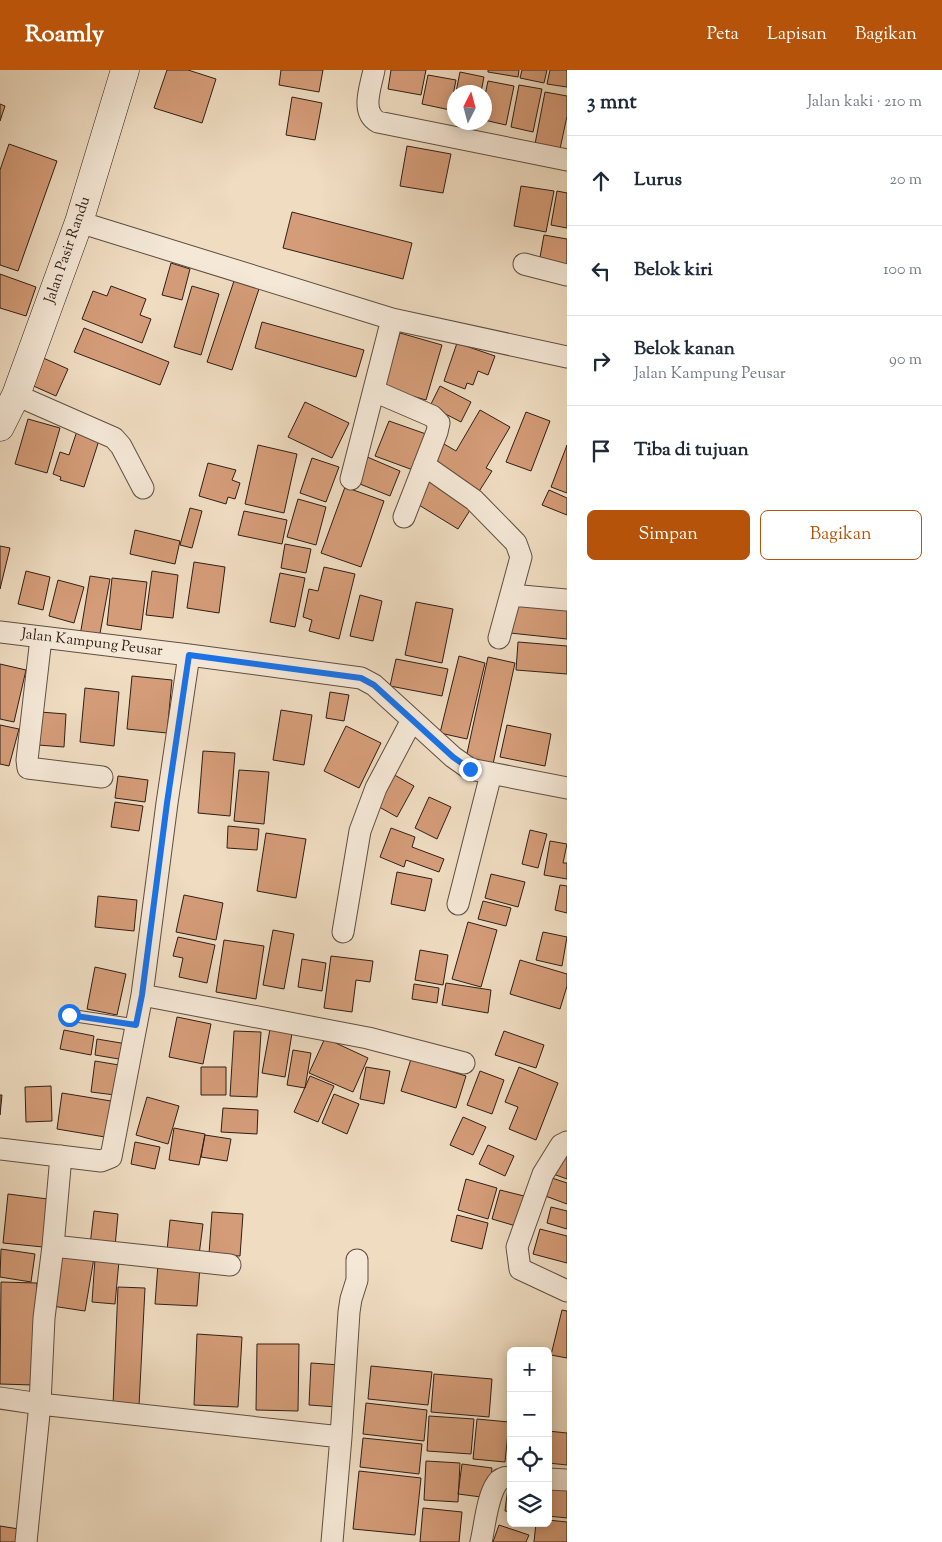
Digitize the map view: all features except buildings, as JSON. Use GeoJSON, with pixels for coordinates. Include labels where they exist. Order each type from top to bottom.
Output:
{"type":"FeatureCollection","features":[{"type":"Feature","properties":{"kind":"main road","name":"Jalan Pasir Randu"},"geometry":{"type":"LineString","coordinates":[[0,427],[16,396],[79,222],[125,70]]}},
{"type":"Feature","properties":{"kind":"street"},"geometry":{"type":"LineString","coordinates":[[374,70],[368,112],[378,122],[567,160]]}},
{"type":"Feature","properties":{"kind":"street"},"geometry":{"type":"LineString","coordinates":[[79,222],[392,319],[567,357]]}},
{"type":"Feature","properties":{"kind":"street"},"geometry":{"type":"LineString","coordinates":[[524,264],[567,274]]}},
{"type":"Feature","properties":{"kind":"street"},"geometry":{"type":"LineString","coordinates":[[351,479],[392,319]]}},
{"type":"Feature","properties":{"kind":"street"},"geometry":{"type":"LineString","coordinates":[[374,391],[432,416],[439,423],[404,517]]}},
{"type":"Feature","properties":{"kind":"street"},"geometry":{"type":"LineString","coordinates":[[16,396],[114,438],[121,446],[143,488]]}},
{"type":"Feature","properties":{"kind":"street"},"geometry":{"type":"LineString","coordinates":[[424,465],[474,500],[516,543],[521,557],[499,638]]}},
{"type":"Feature","properties":{"kind":"street"},"geometry":{"type":"LineString","coordinates":[[511,595],[567,600]]}},
{"type":"Feature","properties":{"kind":"street","name":"Jalan Kampung Peusar"},"geometry":{"type":"LineString","coordinates":[[0,632],[361,678],[374,685],[453,757],[470,769],[567,788]]}},
{"type":"Feature","properties":{"kind":"street"},"geometry":{"type":"LineString","coordinates":[[41,638],[27,760],[28,768],[102,776]]}},
{"type":"Feature","properties":{"kind":"street"},"geometry":{"type":"LineString","coordinates":[[0,1149],[101,1161],[112,1157],[142,995],[167,803],[189,655]]}},
{"type":"Feature","properties":{"kind":"street"},"geometry":{"type":"LineString","coordinates":[[343,932],[360,830],[376,788],[412,720]]}},
{"type":"Feature","properties":{"kind":"street"},"geometry":{"type":"LineString","coordinates":[[458,904],[492,774]]}},
{"type":"Feature","properties":{"kind":"street"},"geometry":{"type":"LineString","coordinates":[[142,995],[368,1038],[464,1063]]}},
{"type":"Feature","properties":{"kind":"street"},"geometry":{"type":"LineString","coordinates":[[567,1142],[561,1145],[543,1174],[517,1247],[520,1269],[567,1291]]}},
{"type":"Feature","properties":{"kind":"street"},"geometry":{"type":"LineString","coordinates":[[26,1542],[40,1404],[44,1318],[61,1156]]}},
{"type":"Feature","properties":{"kind":"street"},"geometry":{"type":"LineString","coordinates":[[53,1246],[230,1265]]}},
{"type":"Feature","properties":{"kind":"street"},"geometry":{"type":"LineString","coordinates":[[332,1542],[349,1312],[357,1280],[357,1260]]}},
{"type":"Feature","properties":{"kind":"street"},"geometry":{"type":"LineString","coordinates":[[0,1398],[341,1437]]}},
{"type":"Feature","properties":{"kind":"street"},"geometry":{"type":"LineString","coordinates":[[481,1542],[492,1494],[497,1481],[507,1477]]}},
{"type":"Feature","properties":{"kind":"street"},"geometry":{"type":"LineString","coordinates":[[552,1479],[567,1480]]}},
{"type":"Feature","properties":{"kind":"lane"},"geometry":{"type":"LineString","coordinates":[[69,1015],[136,1025]]}},
{"type":"Feature","properties":{"kind":"route"},"geometry":{"type":"LineString","coordinates":[[69,1015],[136,1025],[142,995],[167,803],[189,655],[361,678],[374,685],[453,757],[470,769]]}}]}
